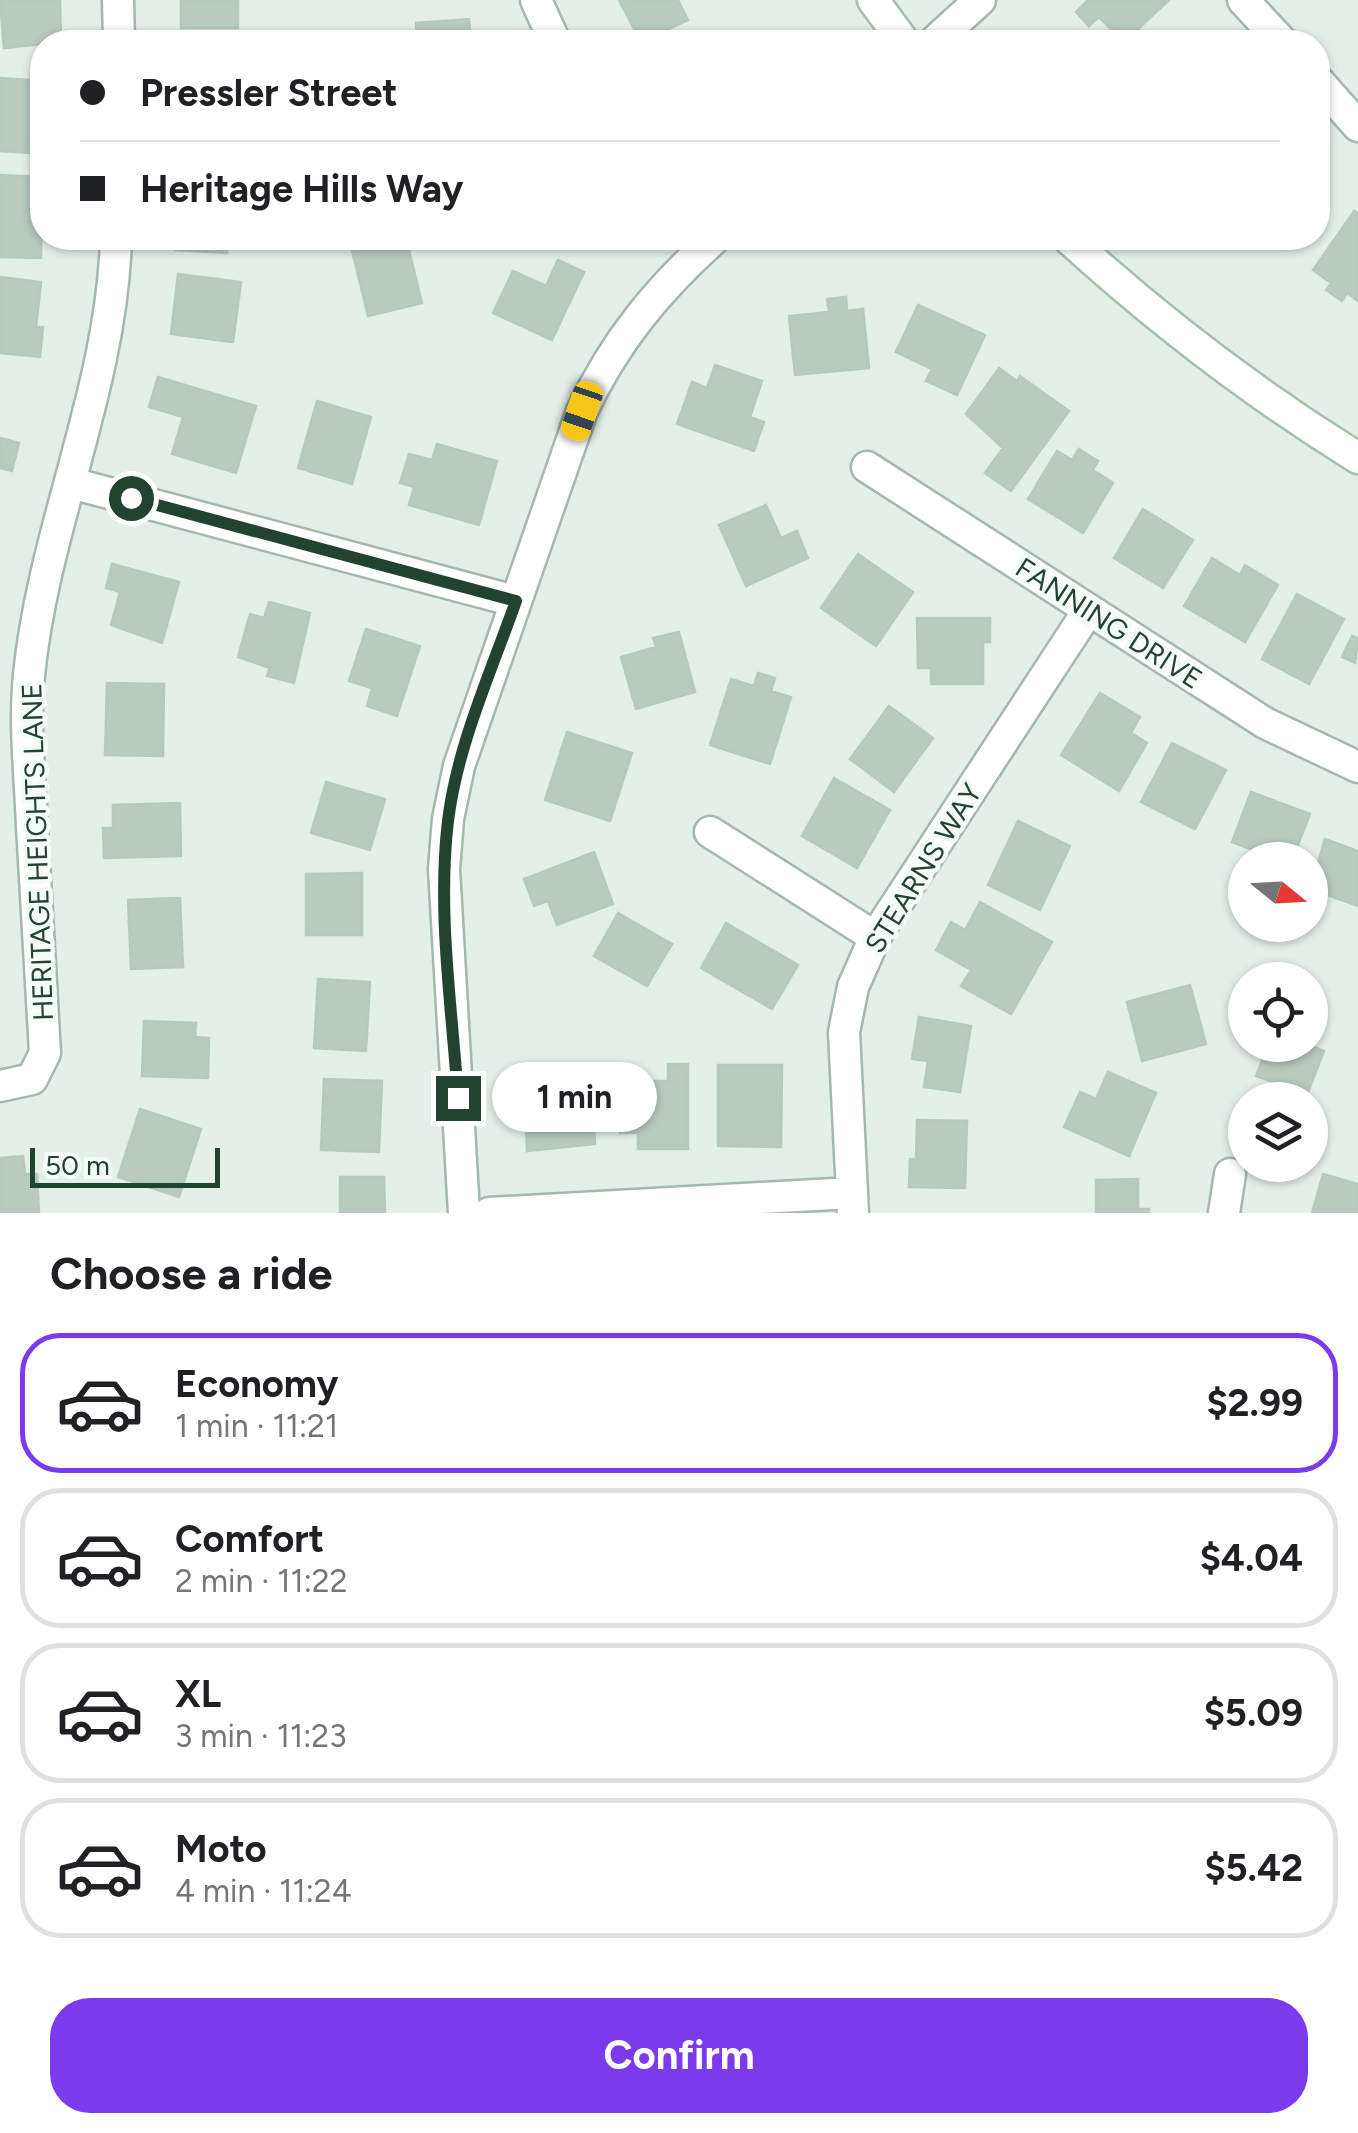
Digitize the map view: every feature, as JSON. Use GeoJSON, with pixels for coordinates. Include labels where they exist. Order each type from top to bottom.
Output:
{"type":"FeatureCollection","features":[{"type":"Feature","properties":{"kind":"street"},"geometry":{"type":"LineString","coordinates":[[118,0],[119,30]]}},
{"type":"Feature","properties":{"kind":"street"},"geometry":{"type":"LineString","coordinates":[[536,0],[550,30]]}},
{"type":"Feature","properties":{"kind":"street"},"geometry":{"type":"LineString","coordinates":[[873,0],[895,30]]}},
{"type":"Feature","properties":{"kind":"street"},"geometry":{"type":"LineString","coordinates":[[947,30],[980,0]]}},
{"type":"Feature","properties":{"kind":"street"},"geometry":{"type":"LineString","coordinates":[[1243,0],[1271,30]]}},
{"type":"Feature","properties":{"kind":"street"},"geometry":{"type":"LineString","coordinates":[[1330,94],[1358,126]]}},
{"type":"Feature","properties":{"kind":"street","name":"HERITAGE HEIGHTS LANE"},"geometry":{"type":"LineString","coordinates":[[0,1086],[32,1079],[45,1053],[28,746],[28,676],[41,599],[111,314],[115,250]]}},
{"type":"Feature","properties":{"kind":"street"},"geometry":{"type":"LineString","coordinates":[[464,1213],[445,852],[458,766],[582,411],[606,361],[673,275],[702,250]]}},
{"type":"Feature","properties":{"kind":"street"},"geometry":{"type":"LineString","coordinates":[[1081,250],[1154,316],[1268,402],[1358,458]]}},
{"type":"Feature","properties":{"kind":"street","name":"FANNING DRIVE"},"geometry":{"type":"LineString","coordinates":[[867,467],[1290,738],[1358,767]]}},
{"type":"Feature","properties":{"kind":"street"},"geometry":{"type":"LineString","coordinates":[[71,483],[516,601]]}},
{"type":"Feature","properties":{"kind":"street","name":"STEARNS WAY"},"geometry":{"type":"LineString","coordinates":[[852,1203],[844,1032],[854,987],[874,937],[1088,611]]}},
{"type":"Feature","properties":{"kind":"street"},"geometry":{"type":"LineString","coordinates":[[710,832],[874,937]]}},
{"type":"Feature","properties":{"kind":"street"},"geometry":{"type":"LineString","coordinates":[[1224,1213],[1229,1182]]}},
{"type":"Feature","properties":{"kind":"street"},"geometry":{"type":"LineString","coordinates":[[489,1213],[852,1203]]}},
{"type":"Feature","properties":{"kind":"building"},"geometry":{"type":"Polygon","coordinates":[[[0,0],[60,0],[61,30],[30,30],[30,45],[4,48],[0,0]]]}},
{"type":"Feature","properties":{"kind":"building"},"geometry":{"type":"Polygon","coordinates":[[[181,0],[238,0],[238,28],[181,28],[181,0]]]}},
{"type":"Feature","properties":{"kind":"building"},"geometry":{"type":"Polygon","coordinates":[[[619,0],[678,0],[688,20],[667,30],[635,30],[619,0]]]}},
{"type":"Feature","properties":{"kind":"building"},"geometry":{"type":"Polygon","coordinates":[[[1088,0],[1169,0],[1137,30],[1112,30],[1099,17],[1089,26],[1076,12],[1088,0]]]}},
{"type":"Feature","properties":{"kind":"building"},"geometry":{"type":"Polygon","coordinates":[[[469,19],[470,30],[416,30],[416,23],[469,19]]]}},
{"type":"Feature","properties":{"kind":"building"},"geometry":{"type":"Polygon","coordinates":[[[0,78],[30,80],[30,153],[0,151],[0,78]]]}},
{"type":"Feature","properties":{"kind":"building"},"geometry":{"type":"Polygon","coordinates":[[[0,175],[30,176],[30,250],[41,250],[41,258],[0,257],[0,175]]]}},
{"type":"Feature","properties":{"kind":"building"},"geometry":{"type":"Polygon","coordinates":[[[1354,211],[1358,213],[1358,301],[1347,293],[1342,301],[1326,290],[1331,283],[1313,270],[1354,211]]]}},
{"type":"Feature","properties":{"kind":"building"},"geometry":{"type":"Polygon","coordinates":[[[175,250],[227,250],[227,253],[175,250]]]}},
{"type":"Feature","properties":{"kind":"building"},"geometry":{"type":"Polygon","coordinates":[[[352,250],[409,250],[422,303],[368,316],[352,250]]]}},
{"type":"Feature","properties":{"kind":"building"},"geometry":{"type":"Polygon","coordinates":[[[558,260],[584,272],[552,340],[493,313],[513,271],[546,286],[558,260]]]}},
{"type":"Feature","properties":{"kind":"building"},"geometry":{"type":"Polygon","coordinates":[[[178,274],[241,282],[233,342],[171,334],[178,274]]]}},
{"type":"Feature","properties":{"kind":"building"},"geometry":{"type":"Polygon","coordinates":[[[0,277],[41,282],[36,327],[43,327],[40,357],[0,353],[0,277]]]}},
{"type":"Feature","properties":{"kind":"building"},"geometry":{"type":"Polygon","coordinates":[[[846,297],[847,311],[863,309],[869,368],[795,375],[789,316],[829,312],[827,299],[846,297]]]}},
{"type":"Feature","properties":{"kind":"building"},"geometry":{"type":"Polygon","coordinates":[[[918,305],[985,335],[957,395],[926,381],[932,369],[896,352],[918,305]]]}},
{"type":"Feature","properties":{"kind":"building"},"geometry":{"type":"Polygon","coordinates":[[[715,365],[762,381],[750,417],[764,422],[754,451],[677,424],[692,382],[707,388],[715,365]]]}},
{"type":"Feature","properties":{"kind":"building"},"geometry":{"type":"Polygon","coordinates":[[[999,368],[1017,381],[1020,376],[1069,411],[1011,491],[985,473],[1003,448],[966,414],[999,368]]]}},
{"type":"Feature","properties":{"kind":"building"},"geometry":{"type":"Polygon","coordinates":[[[158,377],[256,406],[236,473],[172,454],[183,417],[149,407],[158,377]]]}},
{"type":"Feature","properties":{"kind":"building"},"geometry":{"type":"Polygon","coordinates":[[[317,401],[371,417],[352,484],[298,468],[317,401]]]}},
{"type":"Feature","properties":{"kind":"building"},"geometry":{"type":"Polygon","coordinates":[[[0,438],[19,443],[12,471],[0,468],[0,438]]]}},
{"type":"Feature","properties":{"kind":"building"},"geometry":{"type":"Polygon","coordinates":[[[437,444],[497,461],[479,525],[409,505],[414,487],[400,483],[409,454],[432,460],[437,444]]]}},
{"type":"Feature","properties":{"kind":"building"},"geometry":{"type":"Polygon","coordinates":[[[1079,449],[1098,461],[1093,470],[1113,483],[1083,533],[1028,499],[1057,451],[1072,460],[1079,449]]]}},
{"type":"Feature","properties":{"kind":"building"},"geometry":{"type":"Polygon","coordinates":[[[766,505],[781,538],[797,531],[808,558],[746,586],[719,525],[766,505]]]}},
{"type":"Feature","properties":{"kind":"building"},"geometry":{"type":"Polygon","coordinates":[[[1143,509],[1193,540],[1163,588],[1114,558],[1143,509]]]}},
{"type":"Feature","properties":{"kind":"building"},"geometry":{"type":"Polygon","coordinates":[[[858,554],[913,592],[876,646],[821,608],[858,554]]]}},
{"type":"Feature","properties":{"kind":"building"},"geometry":{"type":"Polygon","coordinates":[[[1212,558],[1240,575],[1245,565],[1278,585],[1245,642],[1184,606],[1212,558]]]}},
{"type":"Feature","properties":{"kind":"building"},"geometry":{"type":"Polygon","coordinates":[[[112,564],[179,582],[162,643],[111,625],[120,592],[106,588],[112,564]]]}},
{"type":"Feature","properties":{"kind":"building"},"geometry":{"type":"Polygon","coordinates":[[[1297,594],[1344,619],[1309,684],[1262,659],[1297,594]]]}},
{"type":"Feature","properties":{"kind":"building"},"geometry":{"type":"Polygon","coordinates":[[[269,602],[310,613],[294,683],[267,676],[270,668],[238,657],[250,614],[264,618],[269,602]]]}},
{"type":"Feature","properties":{"kind":"building"},"geometry":{"type":"Polygon","coordinates":[[[917,618],[990,618],[990,642],[983,642],[983,684],[931,684],[931,668],[918,668],[917,618]]]}},
{"type":"Feature","properties":{"kind":"building"},"geometry":{"type":"Polygon","coordinates":[[[366,629],[420,646],[397,716],[367,706],[372,688],[349,681],[366,629]]]}},
{"type":"Feature","properties":{"kind":"building"},"geometry":{"type":"Polygon","coordinates":[[[679,632],[695,692],[636,709],[621,657],[656,647],[653,638],[679,632]]]}},
{"type":"Feature","properties":{"kind":"building"},"geometry":{"type":"Polygon","coordinates":[[[1352,636],[1358,638],[1355,663],[1342,657],[1352,636]]]}},
{"type":"Feature","properties":{"kind":"building"},"geometry":{"type":"Polygon","coordinates":[[[758,673],[775,678],[771,691],[791,697],[770,764],[710,745],[731,679],[754,686],[758,673]]]}},
{"type":"Feature","properties":{"kind":"building"},"geometry":{"type":"Polygon","coordinates":[[[107,683],[164,684],[163,756],[105,755],[107,683]]]}},
{"type":"Feature","properties":{"kind":"building"},"geometry":{"type":"Polygon","coordinates":[[[1100,693],[1140,717],[1131,733],[1147,743],[1119,791],[1061,755],[1100,693]]]}},
{"type":"Feature","properties":{"kind":"building"},"geometry":{"type":"Polygon","coordinates":[[[889,706],[933,738],[894,792],[850,759],[889,706]]]}},
{"type":"Feature","properties":{"kind":"building"},"geometry":{"type":"Polygon","coordinates":[[[567,732],[632,753],[610,821],[545,800],[567,732]]]}},
{"type":"Feature","properties":{"kind":"building"},"geometry":{"type":"Polygon","coordinates":[[[1172,743],[1226,770],[1195,829],[1141,802],[1172,743]]]}},
{"type":"Feature","properties":{"kind":"building"},"geometry":{"type":"Polygon","coordinates":[[[834,778],[890,810],[857,868],[802,836],[834,778]]]}},
{"type":"Feature","properties":{"kind":"building"},"geometry":{"type":"Polygon","coordinates":[[[326,782],[385,799],[370,850],[311,833],[326,782]]]}},
{"type":"Feature","properties":{"kind":"building"},"geometry":{"type":"Polygon","coordinates":[[[1251,792],[1310,814],[1299,842],[1232,842],[1251,792]]]}},
{"type":"Feature","properties":{"kind":"building"},"geometry":{"type":"Polygon","coordinates":[[[180,803],[181,856],[104,858],[103,828],[113,828],[113,805],[180,803]]]}},
{"type":"Feature","properties":{"kind":"building"},"geometry":{"type":"Polygon","coordinates":[[[1018,821],[1070,846],[1040,910],[988,885],[1018,821]]]}},
{"type":"Feature","properties":{"kind":"building"},"geometry":{"type":"Polygon","coordinates":[[[1325,839],[1358,851],[1358,906],[1328,895],[1328,842],[1325,839]]]}},
{"type":"Feature","properties":{"kind":"building"},"geometry":{"type":"Polygon","coordinates":[[[594,852],[613,904],[557,925],[548,901],[534,906],[524,879],[594,852]]]}},
{"type":"Feature","properties":{"kind":"building"},"geometry":{"type":"Polygon","coordinates":[[[362,873],[362,935],[306,935],[306,874],[362,873]]]}},
{"type":"Feature","properties":{"kind":"building"},"geometry":{"type":"Polygon","coordinates":[[[180,898],[183,967],[131,969],[128,900],[180,898]]]}},
{"type":"Feature","properties":{"kind":"building"},"geometry":{"type":"Polygon","coordinates":[[[980,902],[1052,942],[1011,1014],[961,986],[971,970],[936,950],[951,922],[965,930],[980,902]]]}},
{"type":"Feature","properties":{"kind":"building"},"geometry":{"type":"Polygon","coordinates":[[[618,913],[672,944],[647,986],[594,956],[618,913]]]}},
{"type":"Feature","properties":{"kind":"building"},"geometry":{"type":"Polygon","coordinates":[[[726,923],[798,965],[772,1009],[701,968],[726,923]]]}},
{"type":"Feature","properties":{"kind":"building"},"geometry":{"type":"Polygon","coordinates":[[[318,979],[370,982],[366,1051],[314,1048],[318,979]]]}},
{"type":"Feature","properties":{"kind":"building"},"geometry":{"type":"Polygon","coordinates":[[[1190,985],[1206,1044],[1142,1061],[1127,1002],[1190,985]]]}},
{"type":"Feature","properties":{"kind":"building"},"geometry":{"type":"Polygon","coordinates":[[[919,1017],[971,1026],[960,1092],[924,1087],[928,1061],[912,1059],[919,1017]]]}},
{"type":"Feature","properties":{"kind":"building"},"geometry":{"type":"Polygon","coordinates":[[[144,1021],[196,1023],[195,1037],[209,1038],[208,1078],[142,1076],[144,1021]]]}},
{"type":"Feature","properties":{"kind":"building"},"geometry":{"type":"Polygon","coordinates":[[[1261,1062],[1320,1062],[1312,1082],[1273,1082],[1256,1076],[1261,1062]]]}},
{"type":"Feature","properties":{"kind":"building"},"geometry":{"type":"Polygon","coordinates":[[[668,1064],[688,1064],[688,1149],[638,1149],[638,1133],[620,1133],[620,1081],[668,1081],[668,1064]]]}},
{"type":"Feature","properties":{"kind":"building"},"geometry":{"type":"Polygon","coordinates":[[[718,1065],[782,1065],[781,1147],[718,1146],[718,1065]]]}},
{"type":"Feature","properties":{"kind":"building"},"geometry":{"type":"Polygon","coordinates":[[[1108,1072],[1156,1093],[1129,1156],[1064,1127],[1080,1092],[1096,1099],[1108,1072]]]}},
{"type":"Feature","properties":{"kind":"building"},"geometry":{"type":"Polygon","coordinates":[[[324,1079],[382,1081],[379,1152],[321,1150],[324,1079]]]}},
{"type":"Feature","properties":{"kind":"building"},"geometry":{"type":"Polygon","coordinates":[[[592,1087],[595,1144],[527,1151],[525,1102],[550,1101],[550,1089],[592,1087]]]}},
{"type":"Feature","properties":{"kind":"building"},"geometry":{"type":"Polygon","coordinates":[[[140,1109],[201,1129],[179,1197],[118,1177],[140,1109]]]}},
{"type":"Feature","properties":{"kind":"building"},"geometry":{"type":"Polygon","coordinates":[[[917,1120],[967,1121],[965,1188],[909,1187],[910,1159],[916,1159],[917,1120]]]}},
{"type":"Feature","properties":{"kind":"building"},"geometry":{"type":"Polygon","coordinates":[[[23,1156],[25,1174],[37,1174],[39,1213],[0,1213],[0,1158],[23,1156]]]}},
{"type":"Feature","properties":{"kind":"building"},"geometry":{"type":"Polygon","coordinates":[[[1328,1175],[1358,1184],[1358,1213],[1312,1213],[1321,1182],[1328,1182],[1328,1175]]]}},
{"type":"Feature","properties":{"kind":"building"},"geometry":{"type":"Polygon","coordinates":[[[340,1177],[384,1177],[385,1213],[340,1213],[340,1177]]]}},
{"type":"Feature","properties":{"kind":"building"},"geometry":{"type":"Polygon","coordinates":[[[1138,1179],[1138,1209],[1149,1209],[1149,1213],[1096,1213],[1096,1180],[1138,1179]]]}},
{"type":"Feature","properties":{"kind":"route"},"geometry":{"type":"LineString","coordinates":[[131,498],[516,601],[458,766],[448,819],[444,868],[458,1098]]}}]}
